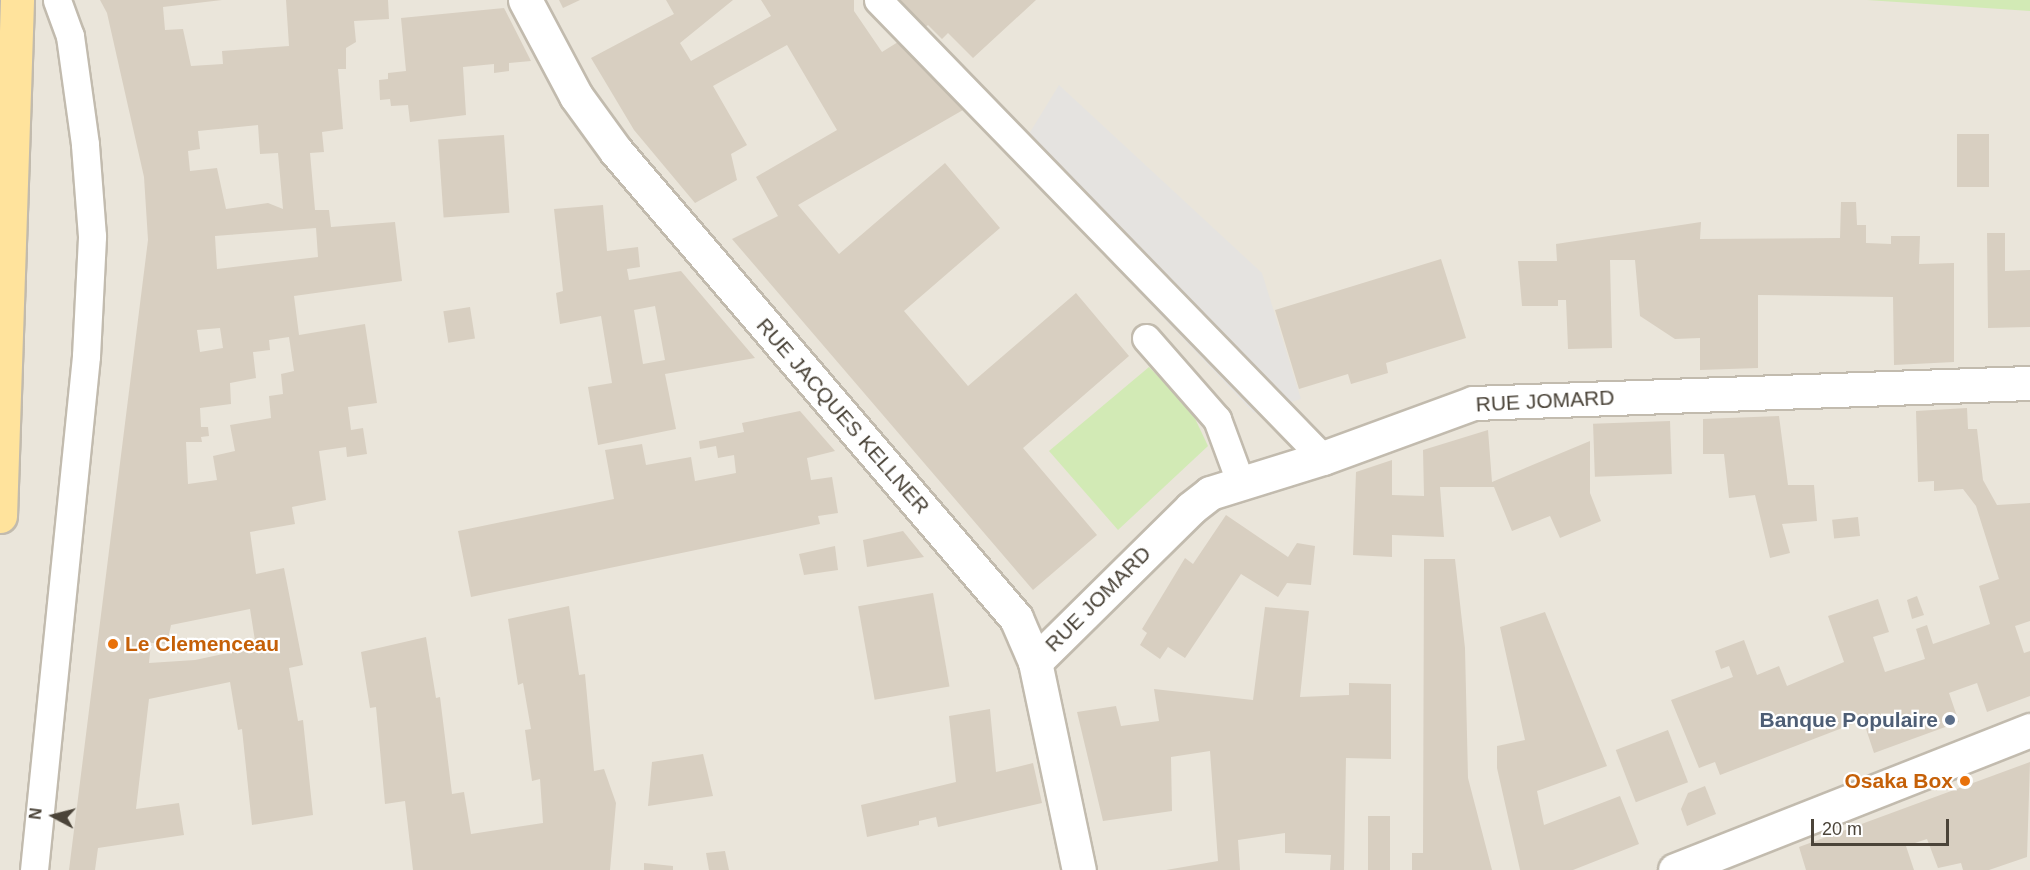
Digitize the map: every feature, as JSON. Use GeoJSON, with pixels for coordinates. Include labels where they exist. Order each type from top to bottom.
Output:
{"type":"FeatureCollection","features":[{"type":"Feature","properties":{"kind":"main road"},"geometry":{"type":"LineString","coordinates":[[0,514],[17,0]]}},
{"type":"Feature","properties":{"kind":"street","name":"RUE JACQUES KELLNER"},"geometry":{"type":"LineString","coordinates":[[525,0],[576,96],[616,151],[1016,618],[1035,662],[1079,870]]}},
{"type":"Feature","properties":{"kind":"street","name":"RUE JOMARD"},"geometry":{"type":"LineString","coordinates":[[1035,662],[1191,508],[1210,493],[1323,458],[1473,403],[2030,383]]}},
{"type":"Feature","properties":{"kind":"street"},"geometry":{"type":"LineString","coordinates":[[1675,870],[2030,730]]}},
{"type":"Feature","properties":{"kind":"lane"},"geometry":{"type":"LineString","coordinates":[[34,870],[82,403],[92,236],[85,144],[70,36],[57,0]]}},
{"type":"Feature","properties":{"kind":"lane"},"geometry":{"type":"LineString","coordinates":[[878,0],[1323,458]]}},
{"type":"Feature","properties":{"kind":"lane"},"geometry":{"type":"LineString","coordinates":[[1146,338],[1217,419],[1241,484]]}},
{"type":"Feature","properties":{"kind":"shaded area"},"geometry":{"type":"Polygon","coordinates":[[[0,0],[2030,0],[2030,870],[0,870],[0,0]]]}},
{"type":"Feature","properties":{"kind":"shaded area"},"geometry":{"type":"Polygon","coordinates":[[[1059,85],[1262,273],[1301,399],[1254,413],[1013,160],[1059,85]]]}},
{"type":"Feature","properties":{"kind":"green space"},"geometry":{"type":"Polygon","coordinates":[[[1867,0],[2030,0],[2030,11],[1867,0]]]}},
{"type":"Feature","properties":{"kind":"green space"},"geometry":{"type":"Polygon","coordinates":[[[1149,367],[1191,410],[1208,446],[1118,530],[1049,451],[1149,367]]]}},
{"type":"Feature","properties":{"kind":"building"},"geometry":{"type":"Polygon","coordinates":[[[100,0],[222,0],[163,7],[165,30],[183,29],[191,66],[223,64],[222,51],[289,46],[286,0],[388,0],[389,19],[354,21],[356,42],[346,48],[346,69],[338,69],[343,129],[322,132],[324,152],[310,153],[315,210],[329,210],[331,227],[395,222],[402,281],[294,296],[299,335],[365,324],[377,403],[348,407],[351,430],[363,428],[367,454],[347,457],[346,447],[319,451],[326,500],[292,507],[295,524],[250,532],[256,574],[284,568],[303,665],[289,668],[298,721],[303,720],[313,815],[252,825],[242,729],[238,730],[230,682],[149,699],[136,809],[179,803],[184,835],[98,848],[95,870],[69,870],[148,240],[144,177],[107,13],[100,0]],[[258,125],[198,131],[200,149],[188,151],[190,171],[217,168],[226,209],[268,203],[283,209],[278,153],[260,154],[258,125]],[[316,228],[215,236],[217,269],[318,257],[316,228]],[[220,328],[197,330],[200,352],[223,348],[220,328]],[[289,337],[269,340],[270,350],[253,352],[256,378],[230,383],[231,404],[200,408],[201,427],[208,427],[209,436],[201,437],[202,442],[186,442],[188,484],[217,480],[213,456],[235,451],[230,425],[271,418],[269,396],[283,394],[281,374],[294,371],[289,337]],[[250,609],[171,625],[167,644],[151,643],[149,663],[195,660],[256,647],[250,609]]]}},
{"type":"Feature","properties":{"kind":"building"},"geometry":{"type":"Polygon","coordinates":[[[559,0],[580,0],[563,8],[559,0]]]}},
{"type":"Feature","properties":{"kind":"building"},"geometry":{"type":"Polygon","coordinates":[[[666,0],[733,0],[680,43],[691,61],[771,16],[761,0],[854,0],[854,11],[882,52],[898,42],[963,110],[798,205],[839,254],[945,163],[1000,228],[904,311],[968,386],[1076,293],[1129,356],[1023,448],[1097,535],[1033,590],[732,239],[778,216],[756,177],[837,130],[787,45],[713,86],[747,145],[731,154],[737,180],[695,203],[634,130],[591,58],[674,14],[666,0]]]}},
{"type":"Feature","properties":{"kind":"building"},"geometry":{"type":"Polygon","coordinates":[[[894,0],[1036,0],[973,58],[948,33],[942,39],[928,25],[922,30],[894,0]]]}},
{"type":"Feature","properties":{"kind":"building"},"geometry":{"type":"Polygon","coordinates":[[[504,8],[531,61],[509,63],[509,71],[494,73],[494,64],[463,67],[466,115],[410,122],[408,105],[391,106],[390,99],[380,100],[379,80],[388,79],[388,73],[406,71],[401,18],[504,8]]]}},
{"type":"Feature","properties":{"kind":"building"},"geometry":{"type":"Polygon","coordinates":[[[1957,134],[1989,134],[1989,187],[1957,187],[1957,134]]]}},
{"type":"Feature","properties":{"kind":"building"},"geometry":{"type":"Polygon","coordinates":[[[504,135],[509,213],[444,217],[438,140],[504,135]]]}},
{"type":"Feature","properties":{"kind":"building"},"geometry":{"type":"Polygon","coordinates":[[[1841,202],[1856,202],[1857,225],[1866,225],[1866,243],[1891,244],[1891,236],[1920,236],[1919,264],[1954,263],[1954,362],[1894,365],[1893,297],[1758,295],[1758,368],[1700,370],[1700,338],[1675,339],[1640,316],[1635,260],[1610,260],[1612,348],[1568,349],[1566,300],[1558,300],[1558,306],[1522,306],[1518,261],[1557,261],[1556,244],[1701,222],[1700,239],[1840,238],[1841,202]]]}},
{"type":"Feature","properties":{"kind":"building"},"geometry":{"type":"Polygon","coordinates":[[[603,205],[607,251],[638,247],[640,267],[627,269],[629,280],[681,271],[755,358],[665,374],[676,429],[598,445],[588,387],[612,383],[601,316],[560,324],[556,293],[563,291],[554,209],[603,205]],[[655,306],[634,310],[643,364],[665,360],[655,306]]]}},
{"type":"Feature","properties":{"kind":"building"},"geometry":{"type":"Polygon","coordinates":[[[1987,233],[2005,233],[2005,271],[2030,270],[2030,327],[1988,328],[1987,233]]]}},
{"type":"Feature","properties":{"kind":"building"},"geometry":{"type":"Polygon","coordinates":[[[1441,259],[1466,338],[1386,363],[1388,373],[1351,384],[1348,374],[1299,389],[1275,310],[1441,259]]]}},
{"type":"Feature","properties":{"kind":"building"},"geometry":{"type":"Polygon","coordinates":[[[470,307],[475,339],[448,343],[443,311],[470,307]]]}},
{"type":"Feature","properties":{"kind":"building"},"geometry":{"type":"Polygon","coordinates":[[[1967,408],[1968,429],[1977,429],[1983,480],[1997,505],[2030,503],[2030,621],[2015,626],[2024,653],[2030,651],[2030,696],[1987,712],[1977,683],[1949,693],[1959,722],[1874,753],[1863,720],[1720,775],[1715,762],[1699,768],[1671,700],[1733,677],[1729,666],[1721,669],[1715,651],[1744,640],[1757,675],[1779,666],[1787,686],[1844,662],[1828,616],[1878,599],[1889,632],[1873,637],[1885,672],[1925,659],[1916,629],[1927,625],[1933,644],[1990,624],[1979,586],[1999,579],[1976,506],[1963,489],[1934,491],[1934,481],[1918,482],[1916,411],[1967,408]]]}},
{"type":"Feature","properties":{"kind":"building"},"geometry":{"type":"Polygon","coordinates":[[[800,411],[835,451],[807,458],[811,480],[832,477],[838,513],[818,516],[820,524],[471,597],[458,531],[614,499],[605,450],[642,444],[646,465],[691,457],[695,481],[736,473],[734,455],[718,458],[716,446],[700,449],[699,441],[744,432],[742,423],[800,411]]]}},
{"type":"Feature","properties":{"kind":"building"},"geometry":{"type":"Polygon","coordinates":[[[1779,416],[1788,485],[1814,485],[1817,521],[1782,524],[1790,553],[1770,558],[1755,495],[1729,498],[1724,454],[1703,454],[1703,419],[1779,416]]]}},
{"type":"Feature","properties":{"kind":"building"},"geometry":{"type":"Polygon","coordinates":[[[1670,421],[1672,474],[1595,477],[1593,424],[1670,421]]]}},
{"type":"Feature","properties":{"kind":"building"},"geometry":{"type":"Polygon","coordinates":[[[1488,430],[1492,482],[1590,441],[1590,493],[1601,521],[1560,538],[1550,516],[1512,531],[1494,487],[1440,487],[1444,537],[1392,535],[1392,557],[1353,555],[1356,472],[1392,460],[1392,495],[1424,496],[1423,450],[1488,430]]]}},
{"type":"Feature","properties":{"kind":"building"},"geometry":{"type":"Polygon","coordinates":[[[1226,515],[1288,557],[1297,543],[1315,546],[1311,585],[1287,583],[1278,597],[1241,574],[1185,658],[1168,647],[1160,659],[1140,645],[1147,633],[1142,629],[1185,558],[1193,564],[1226,515]]]}},
{"type":"Feature","properties":{"kind":"building"},"geometry":{"type":"Polygon","coordinates":[[[1858,517],[1860,536],[1834,539],[1832,520],[1858,517]]]}},
{"type":"Feature","properties":{"kind":"building"},"geometry":{"type":"Polygon","coordinates":[[[903,531],[924,557],[867,567],[863,540],[903,531]]]}},
{"type":"Feature","properties":{"kind":"building"},"geometry":{"type":"Polygon","coordinates":[[[835,546],[838,570],[804,575],[799,554],[835,546]]]}},
{"type":"Feature","properties":{"kind":"building"},"geometry":{"type":"Polygon","coordinates":[[[1424,559],[1455,559],[1465,648],[1468,778],[1492,870],[1412,870],[1412,853],[1423,853],[1424,559]]]}},
{"type":"Feature","properties":{"kind":"building"},"geometry":{"type":"Polygon","coordinates":[[[933,593],[949,687],[875,700],[858,606],[933,593]]]}},
{"type":"Feature","properties":{"kind":"building"},"geometry":{"type":"Polygon","coordinates":[[[1917,596],[1924,615],[1912,619],[1907,600],[1917,596]]]}},
{"type":"Feature","properties":{"kind":"building"},"geometry":{"type":"Polygon","coordinates":[[[569,606],[579,675],[585,674],[594,771],[604,769],[616,803],[610,870],[413,870],[405,801],[385,804],[376,707],[370,708],[361,652],[426,637],[436,698],[440,697],[452,794],[464,792],[471,834],[543,823],[540,779],[532,781],[525,730],[531,729],[523,683],[518,685],[508,619],[569,606]]]}},
{"type":"Feature","properties":{"kind":"building"},"geometry":{"type":"Polygon","coordinates":[[[1265,607],[1309,611],[1300,697],[1349,695],[1349,683],[1391,684],[1391,759],[1346,758],[1344,870],[1330,870],[1331,855],[1285,853],[1285,833],[1238,840],[1240,870],[1166,870],[1218,861],[1210,751],[1171,757],[1172,811],[1103,821],[1077,712],[1116,706],[1121,726],[1159,721],[1154,689],[1253,700],[1265,607]]]}},
{"type":"Feature","properties":{"kind":"building"},"geometry":{"type":"Polygon","coordinates":[[[1545,612],[1607,766],[1537,791],[1544,825],[1620,796],[1639,844],[1573,870],[1520,870],[1497,768],[1497,746],[1525,740],[1500,627],[1545,612]]]}},
{"type":"Feature","properties":{"kind":"building"},"geometry":{"type":"Polygon","coordinates":[[[990,709],[996,772],[1033,763],[1042,803],[938,827],[936,817],[919,821],[919,825],[867,837],[861,805],[956,782],[949,716],[990,709]]]}},
{"type":"Feature","properties":{"kind":"building"},"geometry":{"type":"Polygon","coordinates":[[[1668,730],[1688,782],[1636,802],[1616,750],[1668,730]]]}},
{"type":"Feature","properties":{"kind":"building"},"geometry":{"type":"Polygon","coordinates":[[[703,754],[713,796],[648,806],[652,762],[703,754]]]}},
{"type":"Feature","properties":{"kind":"building"},"geometry":{"type":"Polygon","coordinates":[[[2030,762],[2027,857],[1989,870],[1963,870],[1961,863],[1938,868],[1927,839],[1906,846],[1914,870],[1806,870],[1799,847],[2030,762]]]}},
{"type":"Feature","properties":{"kind":"building"},"geometry":{"type":"Polygon","coordinates":[[[1705,786],[1716,814],[1687,826],[1681,809],[1688,793],[1705,786]]]}},
{"type":"Feature","properties":{"kind":"building"},"geometry":{"type":"Polygon","coordinates":[[[1368,816],[1390,816],[1390,870],[1368,870],[1368,816]]]}},
{"type":"Feature","properties":{"kind":"building"},"geometry":{"type":"Polygon","coordinates":[[[725,851],[729,870],[709,870],[706,853],[725,851]]]}},
{"type":"Feature","properties":{"kind":"building"},"geometry":{"type":"Polygon","coordinates":[[[644,863],[673,866],[673,870],[644,870],[644,863]]]}},
{"type":"Feature","properties":{"kind":"place","name":"Le Clemenceau"},"geometry":{"type":"Point","coordinates":[113,644]}},
{"type":"Feature","properties":{"kind":"place","name":"Banque Populaire"},"geometry":{"type":"Point","coordinates":[1950,720]}},
{"type":"Feature","properties":{"kind":"place","name":"Osaka Box"},"geometry":{"type":"Point","coordinates":[1965,781]}}]}
